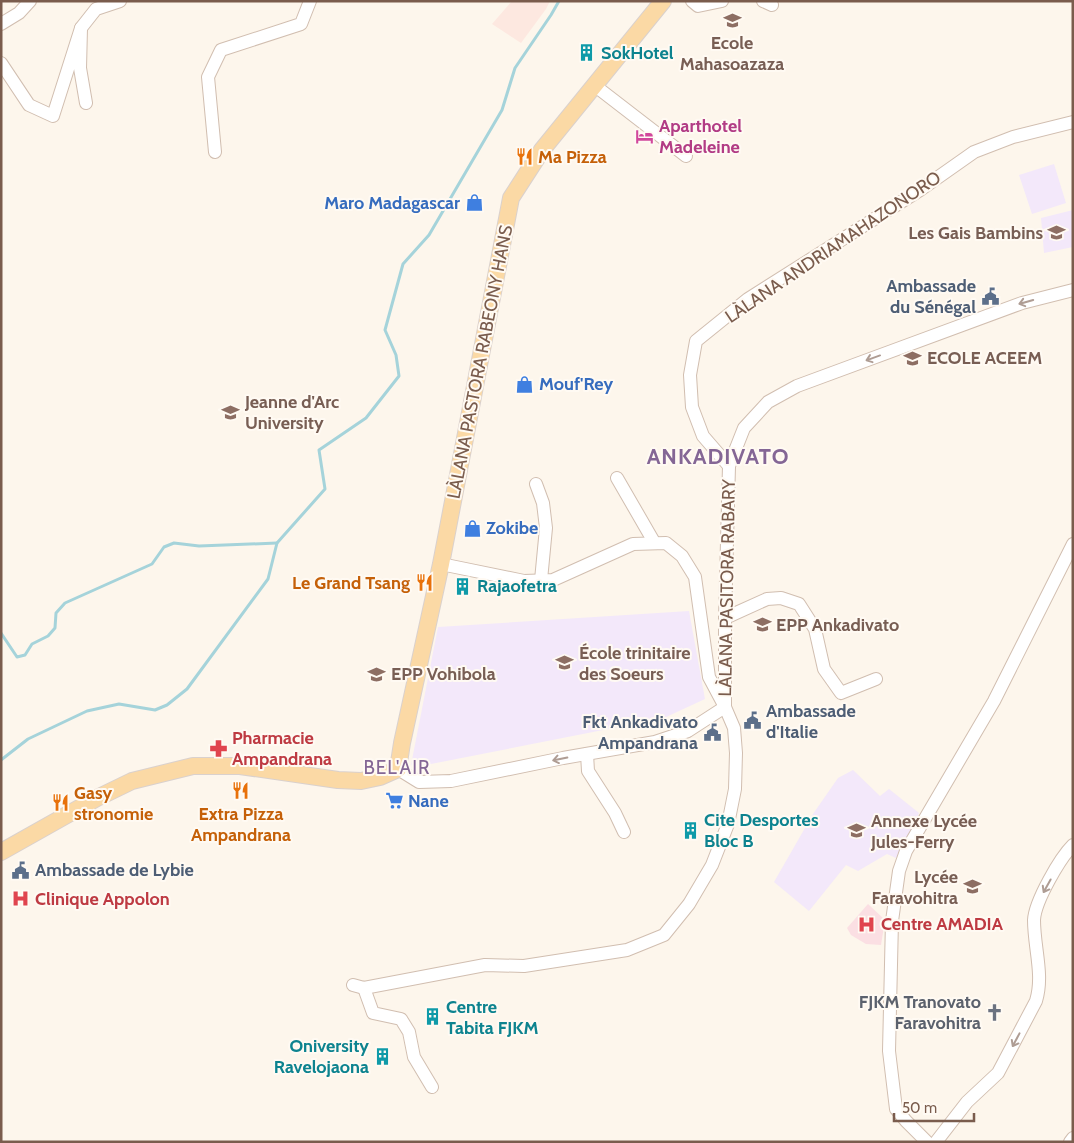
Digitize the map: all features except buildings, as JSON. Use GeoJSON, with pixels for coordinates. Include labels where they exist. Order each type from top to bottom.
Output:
{"type":"FeatureCollection","features":[{"type":"Feature","properties":{"kind":"main road","name":"LÀLANA PASTORA RABEONY HANS"},"geometry":{"type":"LineString","coordinates":[[398,769],[441,564],[511,198],[542,150],[664,1]]}},
{"type":"Feature","properties":{"kind":"main road"},"geometry":{"type":"LineString","coordinates":[[1,852],[97,798],[132,781],[193,766],[240,766],[361,781],[380,777],[398,769]]}},
{"type":"Feature","properties":{"kind":"street"},"geometry":{"type":"LineString","coordinates":[[1,24],[19,13],[30,1]]}},
{"type":"Feature","properties":{"kind":"street"},"geometry":{"type":"LineString","coordinates":[[1,63],[29,105],[53,116],[81,28],[96,9],[120,1]]}},
{"type":"Feature","properties":{"kind":"street"},"geometry":{"type":"LineString","coordinates":[[215,152],[208,77],[220,50],[301,24],[310,1]]}},
{"type":"Feature","properties":{"kind":"street"},"geometry":{"type":"LineString","coordinates":[[692,1],[698,6],[722,1]]}},
{"type":"Feature","properties":{"kind":"street"},"geometry":{"type":"LineString","coordinates":[[81,28],[80,68],[86,103]]}},
{"type":"Feature","properties":{"kind":"street"},"geometry":{"type":"LineString","coordinates":[[594,85],[686,156]]}},
{"type":"Feature","properties":{"kind":"street","name":"LÀLANA ANDRIAMAHAZONORO"},"geometry":{"type":"LineString","coordinates":[[729,466],[703,436],[692,406],[690,375],[696,340],[748,298],[920,190],[974,152],[1013,137],[1073,122]]}},
{"type":"Feature","properties":{"kind":"street","name":"LÀLANA PASITORA RABARY"},"geometry":{"type":"LineString","coordinates":[[398,769],[419,782],[451,782],[655,742],[688,731],[725,707],[729,466],[744,428],[768,402],[797,386],[1022,303],[1073,290]]}},
{"type":"Feature","properties":{"kind":"street"},"geometry":{"type":"LineString","coordinates":[[617,478],[654,542]]}},
{"type":"Feature","properties":{"kind":"street"},"geometry":{"type":"LineString","coordinates":[[536,484],[544,504],[546,528],[541,580]]}},
{"type":"Feature","properties":{"kind":"street"},"geometry":{"type":"LineString","coordinates":[[432,1087],[414,1057],[409,1032],[401,1019],[373,1013],[358,987],[484,964],[524,966],[627,950],[664,935],[689,904],[712,865],[728,824],[735,789],[736,754],[734,728],[710,677],[695,577],[682,556],[666,543],[633,544],[553,580],[524,581],[441,564]]}},
{"type":"Feature","properties":{"kind":"street"},"geometry":{"type":"LineString","coordinates":[[927,1142],[896,1109],[889,1051],[892,921],[899,871],[906,851],[994,701],[1073,544]]}},
{"type":"Feature","properties":{"kind":"street"},"geometry":{"type":"LineString","coordinates":[[725,618],[767,599],[781,598],[799,604],[815,629],[824,669],[841,693],[876,678]]}},
{"type":"Feature","properties":{"kind":"street"},"geometry":{"type":"LineString","coordinates":[[587,754],[588,771],[615,813],[624,832]]}},
{"type":"Feature","properties":{"kind":"street"},"geometry":{"type":"LineString","coordinates":[[936,1142],[967,1102],[998,1073],[1036,1002],[1040,989],[1034,918],[1043,891],[1066,852],[1073,845]]}},
{"type":"Feature","properties":{"kind":"street"},"geometry":{"type":"LineString","coordinates":[[1070,1142],[1073,1138]]}},
{"type":"Feature","properties":{"kind":"shaded area"},"geometry":{"type":"Polygon","coordinates":[[[512,1],[550,1],[521,43],[492,24],[512,1]]]}},
{"type":"Feature","properties":{"kind":"shaded area"},"geometry":{"type":"Polygon","coordinates":[[[1054,164],[1066,203],[1032,214],[1019,175],[1054,164]]]}},
{"type":"Feature","properties":{"kind":"shaded area","name":"Les Gais Bambins"},"geometry":{"type":"Polygon","coordinates":[[[1073,210],[1073,247],[1044,253],[1041,218],[1073,210]]]}},
{"type":"Feature","properties":{"kind":"shaded area","name":"École trinitaire des Soeurs"},"geometry":{"type":"Polygon","coordinates":[[[689,611],[705,699],[664,718],[426,765],[411,765],[438,627],[689,611]]]}},
{"type":"Feature","properties":{"kind":"shaded area","name":"Annexe Lycée Jules-Ferry"},"geometry":{"type":"Polygon","coordinates":[[[853,770],[880,796],[889,789],[919,813],[896,858],[887,854],[858,871],[846,865],[809,911],[774,882],[813,814],[838,778],[853,770]]]}},
{"type":"Feature","properties":{"kind":"shaded area","name":"Centre AMADIA"},"geometry":{"type":"Polygon","coordinates":[[[868,904],[885,920],[881,945],[866,944],[851,935],[847,928],[868,904]]]}},
{"type":"Feature","properties":{"kind":"waterway"},"geometry":{"type":"LineString","coordinates":[[1,760],[28,739],[87,711],[119,704],[155,710],[167,705],[187,689],[268,579],[277,543],[325,489],[319,450],[366,418],[399,376],[396,355],[385,330],[403,264],[429,235],[502,110],[515,68],[559,1]]}},
{"type":"Feature","properties":{"kind":"waterway"},"geometry":{"type":"LineString","coordinates":[[1,633],[17,657],[25,655],[32,644],[48,636],[55,628],[56,613],[65,603],[152,564],[164,547],[174,543],[199,546],[277,543]]}},
{"type":"Feature","properties":{"kind":"place","name":"Ecole Mahasoazaza"},"geometry":{"type":"Point","coordinates":[732,20]}},
{"type":"Feature","properties":{"kind":"place","name":"SokHotel"},"geometry":{"type":"Point","coordinates":[587,53]}},
{"type":"Feature","properties":{"kind":"place","name":"Aparthotel Madeleine"},"geometry":{"type":"Point","coordinates":[645,136]}},
{"type":"Feature","properties":{"kind":"place","name":"Ma Pizza"},"geometry":{"type":"Point","coordinates":[524,157]}},
{"type":"Feature","properties":{"kind":"place","name":"Maro Madagascar"},"geometry":{"type":"Point","coordinates":[474,203]}},
{"type":"Feature","properties":{"kind":"place","name":"Les Gais Bambins"},"geometry":{"type":"Point","coordinates":[1057,233]}},
{"type":"Feature","properties":{"kind":"place","name":"Ambassade du Sénégal"},"geometry":{"type":"Point","coordinates":[990,296]}},
{"type":"Feature","properties":{"kind":"place","name":"ECOLE ACEEM"},"geometry":{"type":"Point","coordinates":[913,358]}},
{"type":"Feature","properties":{"kind":"place","name":"Mouf'Rey"},"geometry":{"type":"Point","coordinates":[525,384]}},
{"type":"Feature","properties":{"kind":"place","name":"Jeanne d'Arc University"},"geometry":{"type":"Point","coordinates":[231,412]}},
{"type":"Feature","properties":{"kind":"place","name":"Zokibe"},"geometry":{"type":"Point","coordinates":[472,528]}},
{"type":"Feature","properties":{"kind":"place","name":"Le Grand Tsang"},"geometry":{"type":"Point","coordinates":[424,583]}},
{"type":"Feature","properties":{"kind":"place","name":"Rajaofetra"},"geometry":{"type":"Point","coordinates":[463,586]}},
{"type":"Feature","properties":{"kind":"place","name":"EPP Ankadivato"},"geometry":{"type":"Point","coordinates":[762,625]}},
{"type":"Feature","properties":{"kind":"place","name":"École trinitaire des Soeurs"},"geometry":{"type":"Point","coordinates":[565,663]}},
{"type":"Feature","properties":{"kind":"place","name":"EPP Vohibola"},"geometry":{"type":"Point","coordinates":[377,674]}},
{"type":"Feature","properties":{"kind":"place","name":"Ambassade d'Italie"},"geometry":{"type":"Point","coordinates":[752,721]}},
{"type":"Feature","properties":{"kind":"place","name":"Fkt Ankadivato Ampandrana"},"geometry":{"type":"Point","coordinates":[712,732]}},
{"type":"Feature","properties":{"kind":"place","name":"Pharmacie Ampandrana"},"geometry":{"type":"Point","coordinates":[218,748]}},
{"type":"Feature","properties":{"kind":"place","name":"Extra Pizza Ampandrana"},"geometry":{"type":"Point","coordinates":[241,791]}},
{"type":"Feature","properties":{"kind":"place","name":"Nane"},"geometry":{"type":"Point","coordinates":[394,801]}},
{"type":"Feature","properties":{"kind":"place","name":"Gasy stronomie"},"geometry":{"type":"Point","coordinates":[60,803]}},
{"type":"Feature","properties":{"kind":"place","name":"Cite Desportes Bloc B"},"geometry":{"type":"Point","coordinates":[690,830]}},
{"type":"Feature","properties":{"kind":"place","name":"Annexe Lycée Jules-Ferry"},"geometry":{"type":"Point","coordinates":[857,831]}},
{"type":"Feature","properties":{"kind":"place","name":"Ambassade de Lybie"},"geometry":{"type":"Point","coordinates":[21,870]}},
{"type":"Feature","properties":{"kind":"place","name":"Lycée Faravohitra"},"geometry":{"type":"Point","coordinates":[972,887]}},
{"type":"Feature","properties":{"kind":"place","name":"Clinique Appolon"},"geometry":{"type":"Point","coordinates":[21,899]}},
{"type":"Feature","properties":{"kind":"place","name":"Centre AMADIA"},"geometry":{"type":"Point","coordinates":[867,924]}},
{"type":"Feature","properties":{"kind":"place","name":"FJKM Tranovato Faravohitra"},"geometry":{"type":"Point","coordinates":[995,1012]}},
{"type":"Feature","properties":{"kind":"place","name":"Centre Tabita FJKM"},"geometry":{"type":"Point","coordinates":[432,1017]}},
{"type":"Feature","properties":{"kind":"place","name":"Oniversity Ravelojaona"},"geometry":{"type":"Point","coordinates":[383,1056]}},
{"type":"Feature","properties":{"kind":"district","name":"ANKADIVATO"},"geometry":{"type":"Point","coordinates":[718,456]}},
{"type":"Feature","properties":{"kind":"district","name":"BEL'AIR"},"geometry":{"type":"Point","coordinates":[397,767]}}]}
